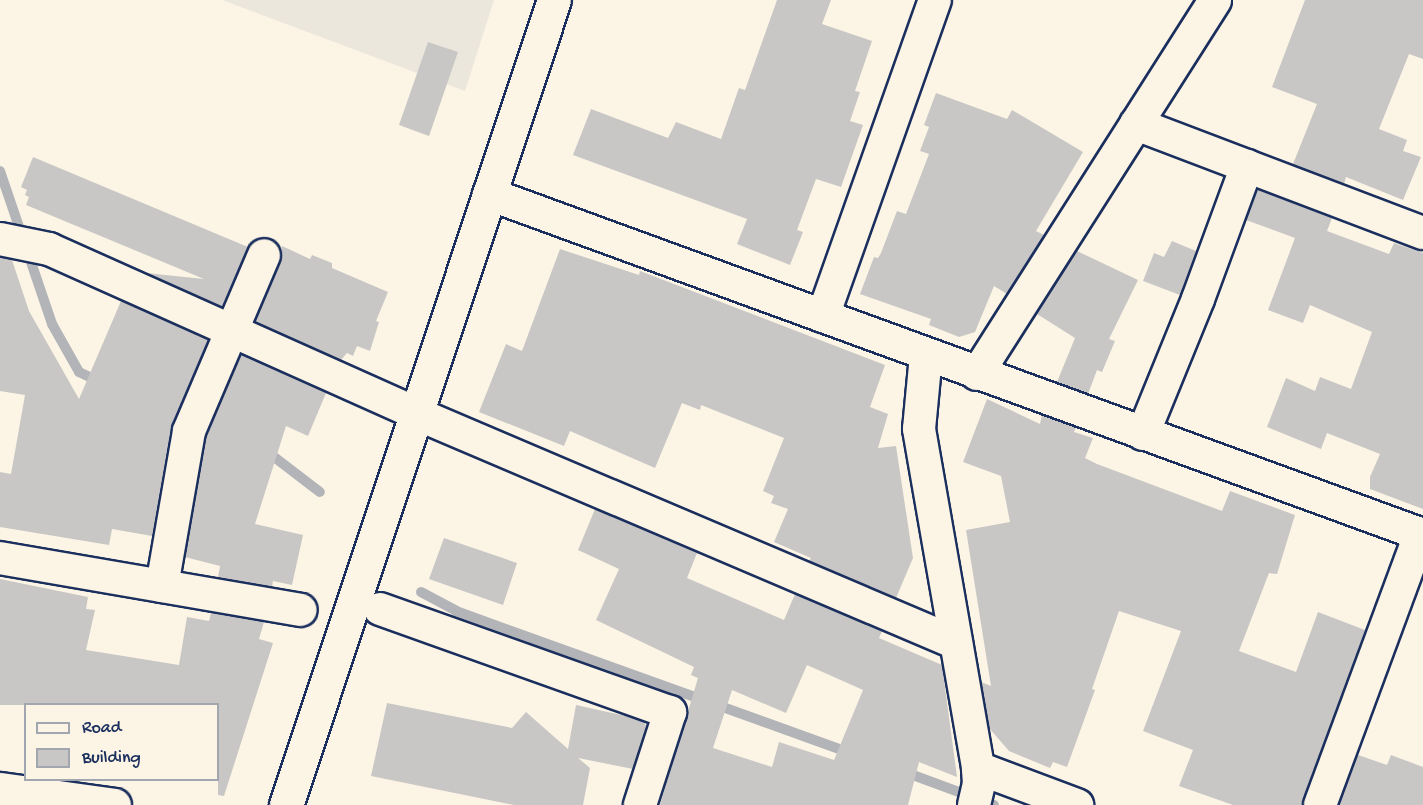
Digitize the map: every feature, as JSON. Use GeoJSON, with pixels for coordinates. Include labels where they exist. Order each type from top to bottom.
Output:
{"type":"FeatureCollection","features":[{"type":"Feature","properties":{"kind":"street"},"geometry":{"type":"LineString","coordinates":[[286,805],[358,596],[415,413],[554,0]]}},
{"type":"Feature","properties":{"kind":"street"},"geometry":{"type":"LineString","coordinates":[[823,316],[935,0]]}},
{"type":"Feature","properties":{"kind":"street"},"geometry":{"type":"LineString","coordinates":[[977,374],[1215,0]]}},
{"type":"Feature","properties":{"kind":"street"},"geometry":{"type":"LineString","coordinates":[[1136,124],[1423,233]]}},
{"type":"Feature","properties":{"kind":"street"},"geometry":{"type":"LineString","coordinates":[[1143,434],[1194,310],[1247,166]]}},
{"type":"Feature","properties":{"kind":"street"},"geometry":{"type":"LineString","coordinates":[[489,194],[1422,535],[1320,805]]}},
{"type":"Feature","properties":{"kind":"street"},"geometry":{"type":"LineString","coordinates":[[0,239],[49,249],[415,413],[956,643]]}},
{"type":"Feature","properties":{"kind":"street"},"geometry":{"type":"LineString","coordinates":[[162,586],[189,431],[201,397],[264,255]]}},
{"type":"Feature","properties":{"kind":"street"},"geometry":{"type":"LineString","coordinates":[[926,355],[919,429],[956,643],[977,785],[1077,805]]}},
{"type":"Feature","properties":{"kind":"street"},"geometry":{"type":"LineString","coordinates":[[0,558],[301,610]]}},
{"type":"Feature","properties":{"kind":"street"},"geometry":{"type":"LineString","coordinates":[[380,609],[670,712],[640,805]]}},
{"type":"Feature","properties":{"kind":"street"},"geometry":{"type":"LineString","coordinates":[[0,789],[115,805]]}},
{"type":"Feature","properties":{"kind":"shaded area"},"geometry":{"type":"Polygon","coordinates":[[[222,0],[494,0],[465,91],[222,0]]]}},
{"type":"Feature","properties":{"kind":"building"},"geometry":{"type":"Polygon","coordinates":[[[777,0],[831,0],[822,24],[872,41],[855,91],[860,92],[850,121],[863,125],[841,187],[816,179],[797,230],[803,232],[790,265],[737,244],[747,219],[573,155],[591,109],[668,138],[676,122],[721,139],[739,88],[745,90],[777,0]]]}},
{"type":"Feature","properties":{"kind":"building"},"geometry":{"type":"Polygon","coordinates":[[[1305,0],[1423,0],[1423,59],[1409,54],[1379,129],[1407,140],[1403,151],[1421,157],[1403,200],[1346,177],[1344,184],[1293,164],[1317,104],[1272,87],[1305,0]]]}},
{"type":"Feature","properties":{"kind":"building"},"geometry":{"type":"Polygon","coordinates":[[[428,42],[458,52],[429,136],[399,125],[428,42]]]}},
{"type":"Feature","properties":{"kind":"building"},"geometry":{"type":"Polygon","coordinates":[[[936,93],[1007,119],[1012,110],[1083,152],[1036,231],[1044,235],[1007,294],[994,286],[975,332],[959,337],[929,325],[931,319],[860,294],[874,257],[878,258],[881,253],[897,211],[906,214],[929,154],[920,151],[929,127],[924,125],[936,93]]]}},
{"type":"Feature","properties":{"kind":"building"},"geometry":{"type":"Polygon","coordinates":[[[33,157],[248,247],[222,307],[146,273],[204,279],[26,205],[29,197],[25,195],[27,190],[21,187],[33,157]]]}},
{"type":"Feature","properties":{"kind":"building"},"geometry":{"type":"Polygon","coordinates":[[[1258,189],[1332,218],[1327,231],[1389,254],[1394,243],[1423,253],[1423,509],[1370,489],[1370,477],[1380,454],[1327,433],[1321,449],[1267,427],[1286,378],[1315,391],[1320,377],[1351,389],[1372,332],[1310,305],[1303,323],[1268,310],[1295,238],[1246,220],[1258,189]]]}},
{"type":"Feature","properties":{"kind":"building"},"geometry":{"type":"Polygon","coordinates":[[[1172,241],[1196,251],[1180,295],[1143,281],[1154,253],[1164,257],[1172,241]]]}},
{"type":"Feature","properties":{"kind":"building"},"geometry":{"type":"Polygon","coordinates":[[[282,246],[310,259],[312,255],[332,263],[332,268],[388,292],[376,321],[379,322],[370,351],[357,346],[353,356],[347,353],[341,360],[255,322],[281,262],[282,246]]]}},
{"type":"Feature","properties":{"kind":"building"},"geometry":{"type":"Polygon","coordinates":[[[560,249],[639,275],[640,271],[885,365],[870,407],[888,414],[878,448],[896,446],[913,558],[896,598],[809,561],[811,558],[774,542],[788,509],[771,503],[774,496],[763,491],[784,438],[701,405],[700,410],[682,403],[655,468],[570,431],[564,446],[479,412],[506,344],[522,351],[560,249]]]}},
{"type":"Feature","properties":{"kind":"building"},"geometry":{"type":"Polygon","coordinates":[[[1077,251],[1138,280],[1109,339],[1115,341],[1102,372],[1097,370],[1088,394],[1057,382],[1075,338],[1037,314],[1077,251]]]}},
{"type":"Feature","properties":{"kind":"building"},"geometry":{"type":"Polygon","coordinates":[[[0,257],[12,260],[29,311],[79,399],[121,301],[208,340],[171,428],[152,536],[112,529],[109,545],[0,527],[0,472],[11,474],[25,395],[0,391],[0,257]]]}},
{"type":"Feature","properties":{"kind":"building"},"geometry":{"type":"Polygon","coordinates":[[[241,355],[326,393],[308,436],[286,426],[255,524],[303,535],[292,585],[273,581],[272,587],[218,577],[220,566],[185,557],[206,436],[241,355]]]}},
{"type":"Feature","properties":{"kind":"building"},"geometry":{"type":"Polygon","coordinates":[[[987,399],[1040,424],[1042,415],[1076,427],[1074,432],[1093,438],[1085,458],[1097,464],[1222,511],[1230,491],[1295,515],[1277,574],[1269,573],[1239,651],[1296,672],[1318,612],[1365,630],[1302,805],[1233,805],[1179,786],[1193,750],[1143,731],[1181,631],[1119,611],[1092,689],[1095,690],[1067,767],[1053,762],[1050,768],[1009,751],[989,728],[981,682],[991,686],[966,530],[1010,522],[1001,476],[963,462],[987,399]]]}},
{"type":"Feature","properties":{"kind":"building"},"geometry":{"type":"Polygon","coordinates":[[[595,509],[697,553],[687,578],[784,620],[795,594],[882,631],[879,638],[942,665],[957,777],[919,762],[908,805],[660,805],[698,678],[691,675],[694,667],[596,620],[619,569],[578,550],[595,509]],[[807,665],[786,713],[732,690],[713,748],[772,767],[779,742],[834,760],[863,690],[807,665]]]}},
{"type":"Feature","properties":{"kind":"building"},"geometry":{"type":"Polygon","coordinates":[[[444,538],[517,563],[503,605],[429,579],[444,538]]]}},
{"type":"Feature","properties":{"kind":"building"},"geometry":{"type":"Polygon","coordinates":[[[0,579],[88,597],[86,609],[95,610],[86,650],[179,665],[187,617],[209,621],[211,613],[264,622],[259,639],[273,643],[224,796],[218,795],[219,703],[0,705],[0,579]]]}},
{"type":"Feature","properties":{"kind":"building"},"geometry":{"type":"Polygon","coordinates":[[[387,703],[512,728],[526,712],[568,749],[576,705],[626,716],[644,722],[646,726],[633,769],[578,758],[590,768],[583,805],[514,805],[371,776],[387,703]]]}},
{"type":"Feature","properties":{"kind":"building"},"geometry":{"type":"Polygon","coordinates":[[[1358,755],[1387,765],[1391,755],[1423,767],[1423,805],[1339,805],[1358,755]]]}},
{"type":"Feature","properties":{"kind":"waterway"},"geometry":{"type":"LineString","coordinates":[[0,171],[52,324],[79,372],[100,382]]}},
{"type":"Feature","properties":{"kind":"waterway"},"geometry":{"type":"LineString","coordinates":[[265,450],[320,492]]}},
{"type":"Feature","properties":{"kind":"waterway"},"geometry":{"type":"LineString","coordinates":[[421,592],[456,611],[850,753]]}},
{"type":"Feature","properties":{"kind":"waterway"},"geometry":{"type":"LineString","coordinates":[[902,771],[994,805]]}}]}
